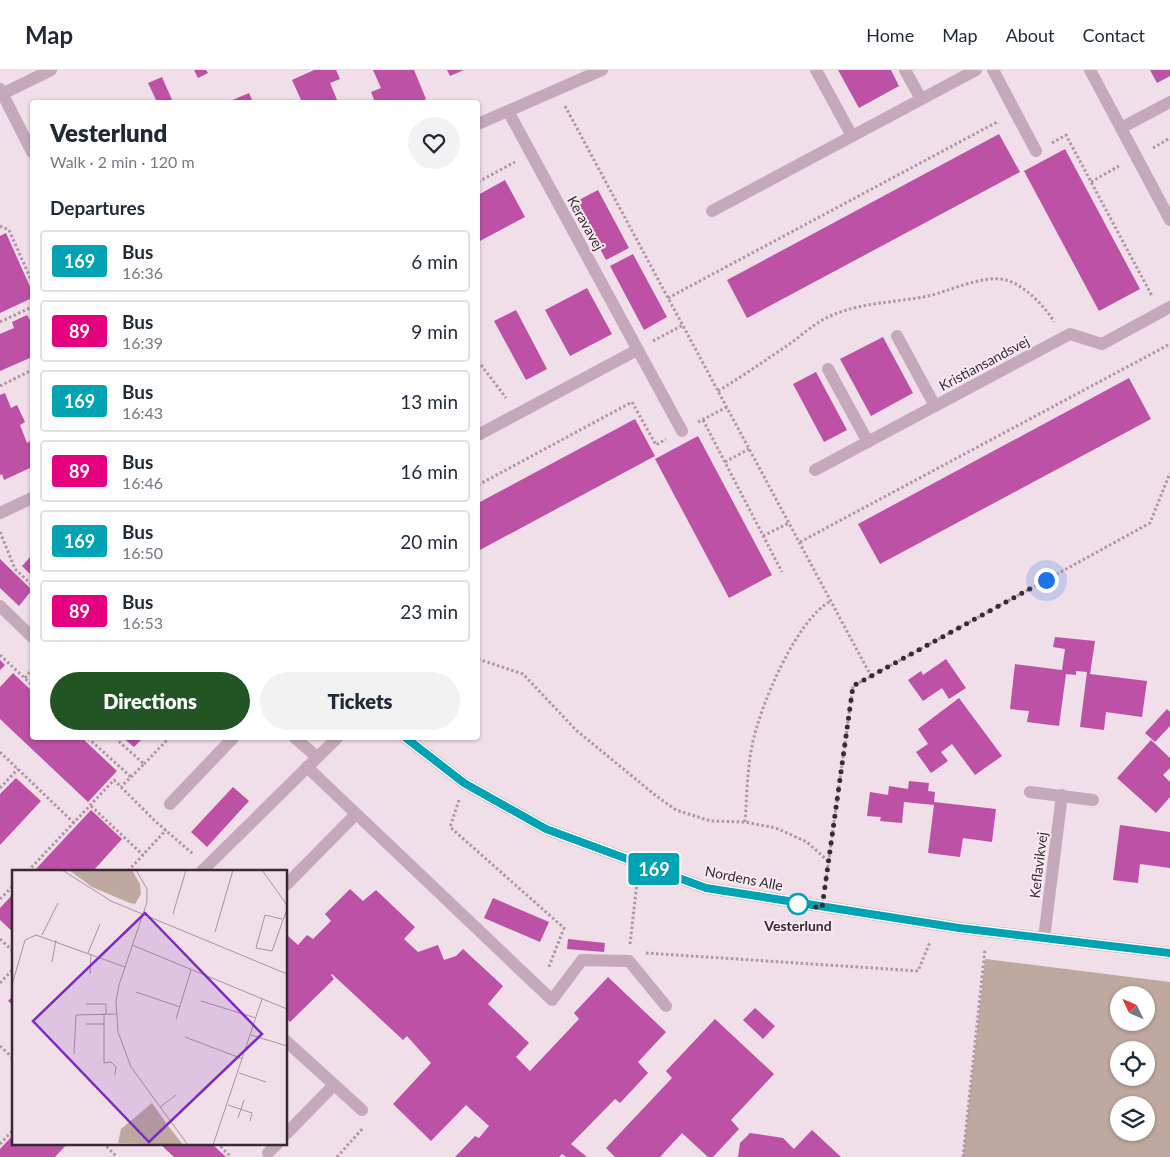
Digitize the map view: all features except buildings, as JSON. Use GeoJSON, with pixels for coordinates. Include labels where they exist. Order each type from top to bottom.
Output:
{"type":"FeatureCollection","features":[{"type":"Feature","properties":{"kind":"street"},"geometry":{"type":"LineString","coordinates":[[30,148],[1,92],[51,70]]}},
{"type":"Feature","properties":{"kind":"street"},"geometry":{"type":"LineString","coordinates":[[480,123],[602,70]]}},
{"type":"Feature","properties":{"kind":"street"},"geometry":{"type":"LineString","coordinates":[[816,70],[852,136]]}},
{"type":"Feature","properties":{"kind":"street"},"geometry":{"type":"LineString","coordinates":[[905,70],[921,99]]}},
{"type":"Feature","properties":{"kind":"street"},"geometry":{"type":"LineString","coordinates":[[712,211],[976,70]]}},
{"type":"Feature","properties":{"kind":"street"},"geometry":{"type":"LineString","coordinates":[[993,70],[1036,151]]}},
{"type":"Feature","properties":{"kind":"street"},"geometry":{"type":"LineString","coordinates":[[1090,70],[1170,220]]}},
{"type":"Feature","properties":{"kind":"street"},"geometry":{"type":"LineString","coordinates":[[1121,128],[1170,102]]}},
{"type":"Feature","properties":{"kind":"street","name":"Keravavej"},"geometry":{"type":"LineString","coordinates":[[508,111],[682,431]]}},
{"type":"Feature","properties":{"kind":"street","name":"Kristiansandsvej"},"geometry":{"type":"LineString","coordinates":[[815,470],[1070,334],[1102,344],[1165,309]]}},
{"type":"Feature","properties":{"kind":"street"},"geometry":{"type":"LineString","coordinates":[[897,336],[935,406]]}},
{"type":"Feature","properties":{"kind":"street"},"geometry":{"type":"LineString","coordinates":[[480,434],[637,350]]}},
{"type":"Feature","properties":{"kind":"street"},"geometry":{"type":"LineString","coordinates":[[828,368],[868,442]]}},
{"type":"Feature","properties":{"kind":"street"},"geometry":{"type":"LineString","coordinates":[[0,513],[30,499]]}},
{"type":"Feature","properties":{"kind":"street"},"geometry":{"type":"LineString","coordinates":[[0,606],[30,635]]}},
{"type":"Feature","properties":{"kind":"street"},"geometry":{"type":"LineString","coordinates":[[170,804],[231,740]]}},
{"type":"Feature","properties":{"kind":"street"},"geometry":{"type":"LineString","coordinates":[[297,740],[317,758]]}},
{"type":"Feature","properties":{"kind":"street"},"geometry":{"type":"LineString","coordinates":[[205,868],[335,740]]}},
{"type":"Feature","properties":{"kind":"street","name":"Nordens Alle"},"geometry":{"type":"LineString","coordinates":[[409,740],[464,783],[546,829],[706,888],[937,925],[1170,953]]}},
{"type":"Feature","properties":{"kind":"street"},"geometry":{"type":"LineString","coordinates":[[307,767],[552,1000],[582,960],[628,961],[666,1006]]}},
{"type":"Feature","properties":{"kind":"street"},"geometry":{"type":"LineString","coordinates":[[1030,792],[1093,800]]}},
{"type":"Feature","properties":{"kind":"street","name":"Keflavikvej"},"geometry":{"type":"LineString","coordinates":[[1044,938],[1062,795]]}},
{"type":"Feature","properties":{"kind":"street"},"geometry":{"type":"LineString","coordinates":[[288,883],[356,814]]}},
{"type":"Feature","properties":{"kind":"street"},"geometry":{"type":"LineString","coordinates":[[288,1043],[362,1110]]}},
{"type":"Feature","properties":{"kind":"street"},"geometry":{"type":"LineString","coordinates":[[288,1132],[334,1085]]}},
{"type":"Feature","properties":{"kind":"street"},"geometry":{"type":"LineString","coordinates":[[268,1154],[277,1144]]}},
{"type":"Feature","properties":{"kind":"path"},"geometry":{"type":"LineString","coordinates":[[556,90],[871,676]]}},
{"type":"Feature","properties":{"kind":"path"},"geometry":{"type":"LineString","coordinates":[[668,298],[997,122],[1001,130]]}},
{"type":"Feature","properties":{"kind":"path"},"geometry":{"type":"LineString","coordinates":[[1036,151],[1066,135],[1091,182],[1165,309]]}},
{"type":"Feature","properties":{"kind":"path"},"geometry":{"type":"LineString","coordinates":[[480,181],[531,154]]}},
{"type":"Feature","properties":{"kind":"path"},"geometry":{"type":"LineString","coordinates":[[1091,182],[1136,157]]}},
{"type":"Feature","properties":{"kind":"path"},"geometry":{"type":"LineString","coordinates":[[0,226],[8,230],[30,278]]}},
{"type":"Feature","properties":{"kind":"path"},"geometry":{"type":"LineString","coordinates":[[0,322],[30,308]]}},
{"type":"Feature","properties":{"kind":"path"},"geometry":{"type":"LineString","coordinates":[[637,350],[683,325]]}},
{"type":"Feature","properties":{"kind":"path"},"geometry":{"type":"LineString","coordinates":[[800,542],[1170,344]]}},
{"type":"Feature","properties":{"kind":"path"},"geometry":{"type":"LineString","coordinates":[[480,364],[518,413]]}},
{"type":"Feature","properties":{"kind":"path"},"geometry":{"type":"LineString","coordinates":[[0,386],[30,371]]}},
{"type":"Feature","properties":{"kind":"path"},"geometry":{"type":"LineString","coordinates":[[480,484],[632,402],[656,445],[727,407]]}},
{"type":"Feature","properties":{"kind":"path"},"geometry":{"type":"LineString","coordinates":[[703,420],[782,572]]}},
{"type":"Feature","properties":{"kind":"path"},"geometry":{"type":"LineString","coordinates":[[725,462],[749,449]]}},
{"type":"Feature","properties":{"kind":"path"},"geometry":{"type":"LineString","coordinates":[[822,908],[853,686],[1150,523],[1170,473]]}},
{"type":"Feature","properties":{"kind":"path"},"geometry":{"type":"LineString","coordinates":[[763,536],[789,523]]}},
{"type":"Feature","properties":{"kind":"path"},"geometry":{"type":"LineString","coordinates":[[0,532],[15,569],[30,582]]}},
{"type":"Feature","properties":{"kind":"path"},"geometry":{"type":"LineString","coordinates":[[745,822],[752,745],[773,686],[783,661],[819,607],[831,601]]}},
{"type":"Feature","properties":{"kind":"path"},"geometry":{"type":"LineString","coordinates":[[0,655],[30,683]]}},
{"type":"Feature","properties":{"kind":"path"},"geometry":{"type":"LineString","coordinates":[[480,660],[523,674],[576,730],[654,795],[676,810],[711,821],[745,822],[776,828],[807,842],[829,862]]}},
{"type":"Feature","properties":{"kind":"path"},"geometry":{"type":"LineString","coordinates":[[25,678],[30,672]]}},
{"type":"Feature","properties":{"kind":"path"},"geometry":{"type":"LineString","coordinates":[[90,740],[131,777]]}},
{"type":"Feature","properties":{"kind":"path"},"geometry":{"type":"LineString","coordinates":[[117,740],[144,764]]}},
{"type":"Feature","properties":{"kind":"path"},"geometry":{"type":"LineString","coordinates":[[121,787],[167,740]]}},
{"type":"Feature","properties":{"kind":"path"},"geometry":{"type":"LineString","coordinates":[[0,752],[74,823]]}},
{"type":"Feature","properties":{"kind":"path"},"geometry":{"type":"LineString","coordinates":[[0,788],[18,769]]}},
{"type":"Feature","properties":{"kind":"path"},"geometry":{"type":"LineString","coordinates":[[29,870],[114,780],[205,868]]}},
{"type":"Feature","properties":{"kind":"path"},"geometry":{"type":"LineString","coordinates":[[464,783],[450,827],[564,928],[540,989]]}},
{"type":"Feature","properties":{"kind":"path"},"geometry":{"type":"LineString","coordinates":[[91,806],[143,855]]}},
{"type":"Feature","properties":{"kind":"path"},"geometry":{"type":"LineString","coordinates":[[129,870],[166,830]]}},
{"type":"Feature","properties":{"kind":"path"},"geometry":{"type":"LineString","coordinates":[[628,952],[640,863]]}},
{"type":"Feature","properties":{"kind":"path"},"geometry":{"type":"LineString","coordinates":[[0,899],[12,887]]}},
{"type":"Feature","properties":{"kind":"path"},"geometry":{"type":"LineString","coordinates":[[638,952],[918,971],[937,925]]}},
{"type":"Feature","properties":{"kind":"path"},"geometry":{"type":"LineString","coordinates":[[963,1157],[987,931]]}},
{"type":"Feature","properties":{"kind":"path"},"geometry":{"type":"LineString","coordinates":[[0,939],[12,950]]}},
{"type":"Feature","properties":{"kind":"path"},"geometry":{"type":"LineString","coordinates":[[0,983],[12,970]]}},
{"type":"Feature","properties":{"kind":"path"},"geometry":{"type":"LineString","coordinates":[[0,1046],[12,1057]]}},
{"type":"Feature","properties":{"kind":"path"},"geometry":{"type":"LineString","coordinates":[[336,1157],[370,1120],[362,1110]]}},
{"type":"Feature","properties":{"kind":"path"},"geometry":{"type":"LineString","coordinates":[[0,1144],[12,1131]]}},
{"type":"Feature","properties":{"kind":"path"},"geometry":{"type":"LineString","coordinates":[[103,1144],[117,1157]]}},
{"type":"Feature","properties":{"kind":"path"},"geometry":{"type":"LineString","coordinates":[[218,1144],[231,1157]]}},
{"type":"Feature","properties":{"kind":"shaded area"},"geometry":{"type":"Polygon","coordinates":[[[985,959],[1170,982],[1170,1157],[963,1157],[985,959]]]}},
{"type":"Feature","properties":{"kind":"bus line","name":"169"},"geometry":{"type":"LineString","coordinates":[[409,740],[464,783],[546,829],[706,888],[797,904],[959,928],[1170,953]]}},
{"type":"Feature","properties":{"kind":"place","name":"Vesterlund"},"geometry":{"type":"Point","coordinates":[798,904]}},
{"type":"Feature","properties":{"kind":"route"},"geometry":{"type":"LineString","coordinates":[[798,904],[822,908],[853,686],[1046,580]]}}]}
